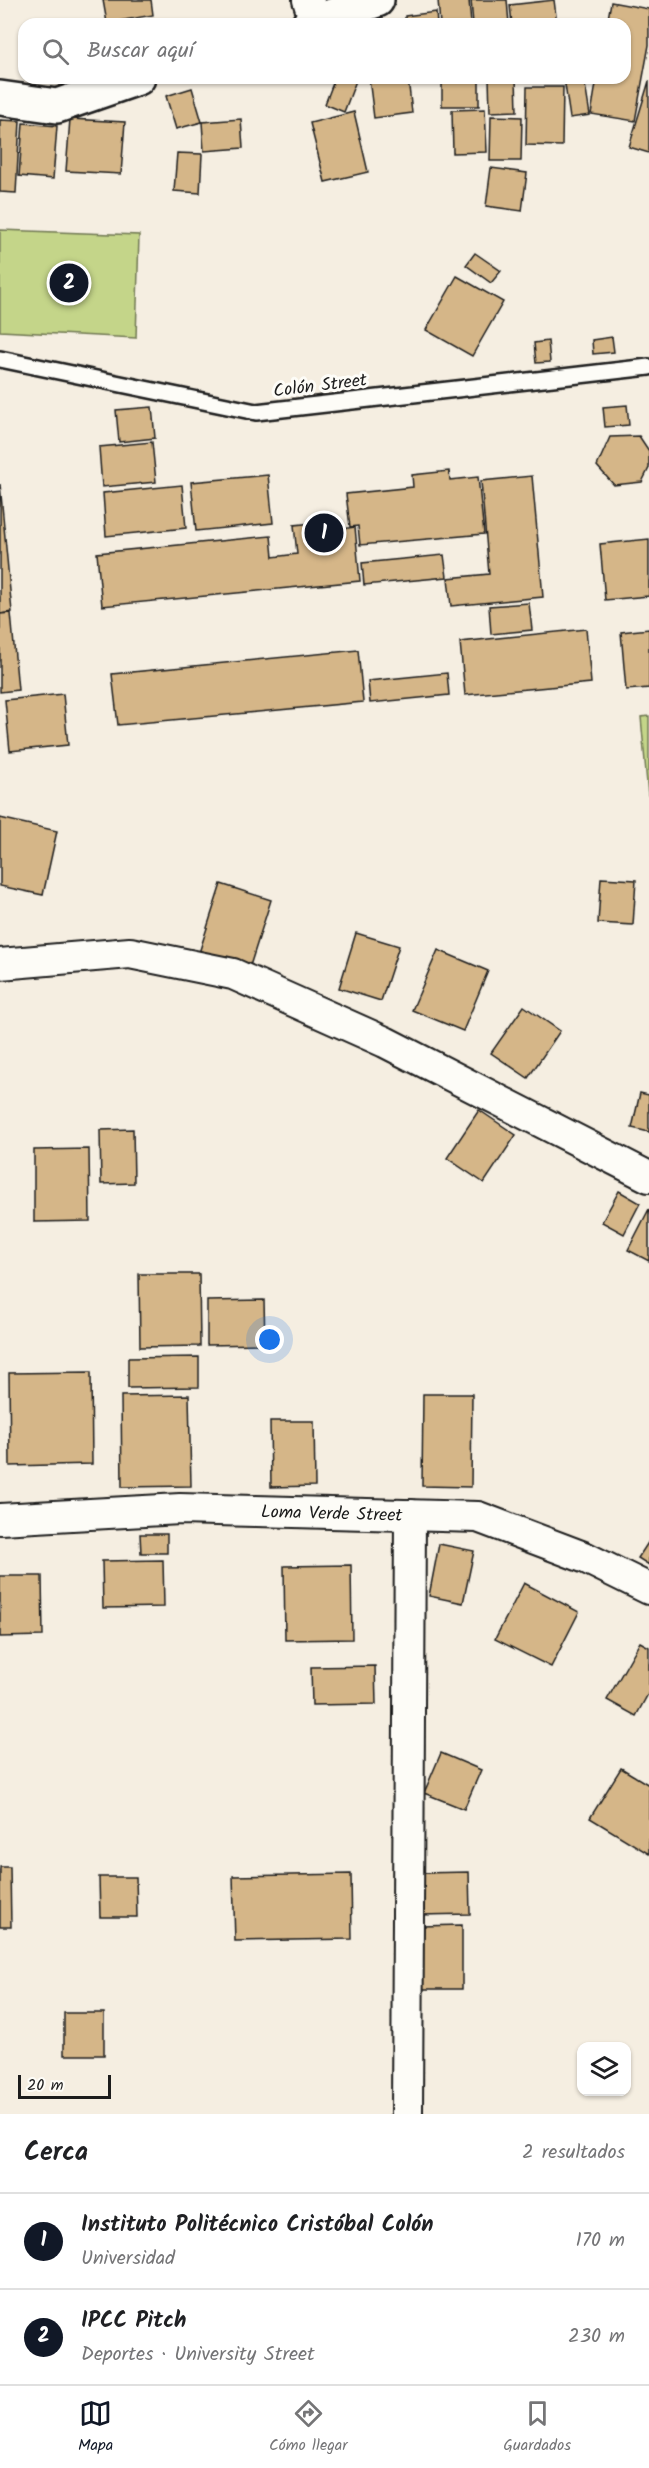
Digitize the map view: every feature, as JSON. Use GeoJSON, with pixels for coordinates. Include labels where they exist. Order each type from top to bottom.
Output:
{"type":"FeatureCollection","features":[{"type":"Feature","properties":{"kind":"street"},"geometry":{"type":"LineString","coordinates":[[311,15],[377,0]]}},
{"type":"Feature","properties":{"kind":"street"},"geometry":{"type":"LineString","coordinates":[[0,98],[57,106],[121,84]]}},
{"type":"Feature","properties":{"kind":"street"},"geometry":{"type":"LineString","coordinates":[[0,964],[130,953],[233,974],[385,1041],[649,1177]]}},
{"type":"Feature","properties":{"kind":"street","name":"Loma Verde Street"},"geometry":{"type":"LineString","coordinates":[[0,1519],[180,1509],[478,1517],[586,1558],[649,1589]]}},
{"type":"Feature","properties":{"kind":"street"},"geometry":{"type":"LineString","coordinates":[[407,2114],[410,1515]]}},
{"type":"Feature","properties":{"kind":"lane","name":"Colón Street"},"geometry":{"type":"LineString","coordinates":[[0,359],[256,412],[649,367]]}},
{"type":"Feature","properties":{"kind":"green space"},"geometry":{"type":"Polygon","coordinates":[[[0,230],[139,235],[136,338],[0,331],[0,230]]]}},
{"type":"Feature","properties":{"kind":"green space"},"geometry":{"type":"Polygon","coordinates":[[[649,716],[649,795],[648,795],[641,717],[649,716]]]}},
{"type":"Feature","properties":{"kind":"building"},"geometry":{"type":"Polygon","coordinates":[[[103,0],[151,0],[153,15],[136,18],[106,18],[103,0]]]}},
{"type":"Feature","properties":{"kind":"building"},"geometry":{"type":"Polygon","coordinates":[[[438,0],[469,0],[470,18],[440,18],[438,0]]]}},
{"type":"Feature","properties":{"kind":"building"},"geometry":{"type":"Polygon","coordinates":[[[471,0],[507,0],[508,18],[472,18],[471,0]]]}},
{"type":"Feature","properties":{"kind":"building"},"geometry":{"type":"Polygon","coordinates":[[[554,0],[556,18],[511,18],[510,5],[554,0]]]}},
{"type":"Feature","properties":{"kind":"building"},"geometry":{"type":"Polygon","coordinates":[[[611,2],[649,9],[649,45],[635,121],[591,114],[596,84],[631,84],[631,18],[608,18],[611,2]]]}},
{"type":"Feature","properties":{"kind":"building"},"geometry":{"type":"Polygon","coordinates":[[[436,12],[436,18],[405,18],[405,16],[436,12]]]}},
{"type":"Feature","properties":{"kind":"building"},"geometry":{"type":"Polygon","coordinates":[[[649,81],[649,153],[629,147],[649,81]]]}},
{"type":"Feature","properties":{"kind":"building"},"geometry":{"type":"Polygon","coordinates":[[[333,84],[355,84],[344,112],[325,104],[333,84]]]}},
{"type":"Feature","properties":{"kind":"building"},"geometry":{"type":"Polygon","coordinates":[[[370,84],[409,84],[412,113],[374,118],[370,84]]]}},
{"type":"Feature","properties":{"kind":"building"},"geometry":{"type":"Polygon","coordinates":[[[442,84],[479,84],[479,106],[442,106],[442,84]]]}},
{"type":"Feature","properties":{"kind":"building"},"geometry":{"type":"Polygon","coordinates":[[[489,84],[516,84],[517,111],[490,112],[489,84]]]}},
{"type":"Feature","properties":{"kind":"building"},"geometry":{"type":"Polygon","coordinates":[[[565,84],[585,84],[590,115],[570,118],[565,84]]]}},
{"type":"Feature","properties":{"kind":"building"},"geometry":{"type":"Polygon","coordinates":[[[527,87],[563,87],[562,146],[526,145],[527,87]]]}},
{"type":"Feature","properties":{"kind":"building"},"geometry":{"type":"Polygon","coordinates":[[[192,88],[202,122],[176,129],[166,96],[192,88]]]}},
{"type":"Feature","properties":{"kind":"building"},"geometry":{"type":"Polygon","coordinates":[[[485,109],[487,152],[453,153],[452,110],[485,109]]]}},
{"type":"Feature","properties":{"kind":"building"},"geometry":{"type":"Polygon","coordinates":[[[354,112],[368,172],[325,182],[310,123],[354,112]]]}},
{"type":"Feature","properties":{"kind":"building"},"geometry":{"type":"Polygon","coordinates":[[[491,116],[522,117],[521,161],[490,161],[491,116]]]}},
{"type":"Feature","properties":{"kind":"building"},"geometry":{"type":"Polygon","coordinates":[[[70,119],[125,122],[121,174],[66,171],[70,119]]]}},
{"type":"Feature","properties":{"kind":"building"},"geometry":{"type":"Polygon","coordinates":[[[241,119],[243,148],[204,151],[202,122],[241,119]]]}},
{"type":"Feature","properties":{"kind":"building"},"geometry":{"type":"Polygon","coordinates":[[[0,120],[20,121],[16,193],[0,192],[0,120]]]}},
{"type":"Feature","properties":{"kind":"building"},"geometry":{"type":"Polygon","coordinates":[[[23,123],[57,126],[53,179],[19,176],[23,123]]]}},
{"type":"Feature","properties":{"kind":"building"},"geometry":{"type":"Polygon","coordinates":[[[177,153],[202,154],[200,193],[174,191],[177,153]]]}},
{"type":"Feature","properties":{"kind":"building"},"geometry":{"type":"Polygon","coordinates":[[[491,168],[527,173],[522,211],[486,206],[491,168]]]}},
{"type":"Feature","properties":{"kind":"building"},"geometry":{"type":"Polygon","coordinates":[[[475,253],[501,271],[491,283],[466,265],[475,253]]]}},
{"type":"Feature","properties":{"kind":"building"},"geometry":{"type":"Polygon","coordinates":[[[457,276],[503,302],[472,356],[426,330],[457,276]]]}},
{"type":"Feature","properties":{"kind":"building"},"geometry":{"type":"Polygon","coordinates":[[[612,337],[614,352],[593,354],[592,340],[612,337]]]}},
{"type":"Feature","properties":{"kind":"building"},"geometry":{"type":"Polygon","coordinates":[[[548,341],[550,362],[536,363],[534,343],[548,341]]]}},
{"type":"Feature","properties":{"kind":"building"},"geometry":{"type":"Polygon","coordinates":[[[627,405],[629,425],[605,427],[603,407],[627,405]]]}},
{"type":"Feature","properties":{"kind":"building"},"geometry":{"type":"Polygon","coordinates":[[[152,407],[155,438],[119,442],[116,410],[152,407]]]}},
{"type":"Feature","properties":{"kind":"building"},"geometry":{"type":"Polygon","coordinates":[[[639,436],[649,451],[649,468],[642,482],[614,485],[597,466],[610,437],[639,436]]]}},
{"type":"Feature","properties":{"kind":"building"},"geometry":{"type":"Polygon","coordinates":[[[152,442],[156,482],[102,487],[99,447],[152,442]]]}},
{"type":"Feature","properties":{"kind":"building"},"geometry":{"type":"Polygon","coordinates":[[[449,471],[450,480],[478,477],[484,534],[360,545],[358,526],[350,527],[346,494],[413,487],[412,475],[449,471]]]}},
{"type":"Feature","properties":{"kind":"building"},"geometry":{"type":"Polygon","coordinates":[[[268,475],[273,523],[196,531],[191,482],[268,475]]]}},
{"type":"Feature","properties":{"kind":"building"},"geometry":{"type":"Polygon","coordinates":[[[532,476],[543,597],[451,606],[448,578],[489,574],[481,481],[532,476]]]}},
{"type":"Feature","properties":{"kind":"building"},"geometry":{"type":"Polygon","coordinates":[[[0,484],[12,612],[0,614],[0,484]]]}},
{"type":"Feature","properties":{"kind":"building"},"geometry":{"type":"Polygon","coordinates":[[[182,485],[186,528],[106,536],[103,493],[182,485]]]}},
{"type":"Feature","properties":{"kind":"building"},"geometry":{"type":"Polygon","coordinates":[[[334,521],[335,530],[355,527],[360,581],[102,606],[97,553],[271,536],[273,557],[297,554],[294,525],[334,521]]]}},
{"type":"Feature","properties":{"kind":"building"},"geometry":{"type":"Polygon","coordinates":[[[649,539],[649,596],[605,600],[600,544],[649,539]]]}},
{"type":"Feature","properties":{"kind":"building"},"geometry":{"type":"Polygon","coordinates":[[[444,555],[447,577],[364,585],[362,563],[444,555]]]}},
{"type":"Feature","properties":{"kind":"building"},"geometry":{"type":"Polygon","coordinates":[[[529,603],[532,630],[491,634],[489,606],[529,603]]]}},
{"type":"Feature","properties":{"kind":"building"},"geometry":{"type":"Polygon","coordinates":[[[11,613],[18,690],[0,692],[0,614],[11,613]]]}},
{"type":"Feature","properties":{"kind":"building"},"geometry":{"type":"Polygon","coordinates":[[[586,629],[591,683],[465,695],[460,642],[586,629]]]}},
{"type":"Feature","properties":{"kind":"building"},"geometry":{"type":"Polygon","coordinates":[[[649,629],[649,688],[626,690],[621,632],[649,629]]]}},
{"type":"Feature","properties":{"kind":"building"},"geometry":{"type":"Polygon","coordinates":[[[358,650],[363,702],[118,725],[112,674],[358,650]]]}},
{"type":"Feature","properties":{"kind":"building"},"geometry":{"type":"Polygon","coordinates":[[[447,673],[449,695],[370,703],[368,681],[447,673]]]}},
{"type":"Feature","properties":{"kind":"building"},"geometry":{"type":"Polygon","coordinates":[[[63,694],[68,745],[10,751],[5,700],[63,694]]]}},
{"type":"Feature","properties":{"kind":"building"},"geometry":{"type":"Polygon","coordinates":[[[0,818],[57,831],[43,895],[0,886],[0,818]]]}},
{"type":"Feature","properties":{"kind":"building"},"geometry":{"type":"Polygon","coordinates":[[[601,878],[636,880],[633,925],[598,923],[601,878]]]}},
{"type":"Feature","properties":{"kind":"building"},"geometry":{"type":"Polygon","coordinates":[[[221,884],[271,900],[249,969],[199,953],[221,884]]]}},
{"type":"Feature","properties":{"kind":"building"},"geometry":{"type":"Polygon","coordinates":[[[356,933],[399,946],[381,1001],[339,988],[356,933]]]}},
{"type":"Feature","properties":{"kind":"building"},"geometry":{"type":"Polygon","coordinates":[[[438,950],[488,971],[463,1031],[412,1010],[438,950]]]}},
{"type":"Feature","properties":{"kind":"building"},"geometry":{"type":"Polygon","coordinates":[[[524,1006],[560,1031],[528,1078],[491,1053],[524,1006]]]}},
{"type":"Feature","properties":{"kind":"building"},"geometry":{"type":"Polygon","coordinates":[[[640,1093],[649,1095],[649,1132],[632,1128],[640,1093]]]}},
{"type":"Feature","properties":{"kind":"building"},"geometry":{"type":"Polygon","coordinates":[[[479,1110],[516,1135],[484,1183],[447,1158],[479,1110]]]}},
{"type":"Feature","properties":{"kind":"building"},"geometry":{"type":"Polygon","coordinates":[[[133,1129],[134,1183],[101,1184],[100,1130],[133,1129]]]}},
{"type":"Feature","properties":{"kind":"building"},"geometry":{"type":"Polygon","coordinates":[[[89,1149],[90,1221],[34,1222],[34,1150],[89,1149]]]}},
{"type":"Feature","properties":{"kind":"building"},"geometry":{"type":"Polygon","coordinates":[[[619,1191],[640,1203],[624,1234],[602,1222],[619,1191]]]}},
{"type":"Feature","properties":{"kind":"building"},"geometry":{"type":"Polygon","coordinates":[[[649,1209],[649,1261],[628,1250],[649,1209]]]}},
{"type":"Feature","properties":{"kind":"building"},"geometry":{"type":"Polygon","coordinates":[[[139,1274],[199,1274],[200,1346],[140,1347],[139,1274]]]}},
{"type":"Feature","properties":{"kind":"building"},"geometry":{"type":"Polygon","coordinates":[[[264,1300],[265,1344],[207,1345],[207,1301],[264,1300]]]}},
{"type":"Feature","properties":{"kind":"building"},"geometry":{"type":"Polygon","coordinates":[[[199,1357],[199,1387],[128,1388],[128,1358],[199,1357]]]}},
{"type":"Feature","properties":{"kind":"building"},"geometry":{"type":"Polygon","coordinates":[[[91,1372],[92,1464],[10,1466],[9,1373],[91,1372]]]}},
{"type":"Feature","properties":{"kind":"building"},"geometry":{"type":"Polygon","coordinates":[[[423,1394],[472,1394],[471,1487],[422,1486],[423,1394]]]}},
{"type":"Feature","properties":{"kind":"building"},"geometry":{"type":"Polygon","coordinates":[[[189,1395],[191,1486],[122,1487],[121,1396],[189,1395]]]}},
{"type":"Feature","properties":{"kind":"building"},"geometry":{"type":"Polygon","coordinates":[[[270,1421],[314,1421],[315,1486],[271,1487],[270,1421]]]}},
{"type":"Feature","properties":{"kind":"building"},"geometry":{"type":"Polygon","coordinates":[[[140,1534],[167,1534],[167,1553],[141,1553],[140,1534]]]}},
{"type":"Feature","properties":{"kind":"building"},"geometry":{"type":"Polygon","coordinates":[[[649,1541],[649,1565],[638,1558],[649,1541]]]}},
{"type":"Feature","properties":{"kind":"building"},"geometry":{"type":"Polygon","coordinates":[[[439,1544],[474,1551],[463,1603],[429,1596],[439,1544]]]}},
{"type":"Feature","properties":{"kind":"building"},"geometry":{"type":"Polygon","coordinates":[[[163,1560],[164,1607],[103,1608],[102,1561],[163,1560]]]}},
{"type":"Feature","properties":{"kind":"building"},"geometry":{"type":"Polygon","coordinates":[[[351,1565],[352,1639],[285,1640],[284,1566],[351,1565]]]}},
{"type":"Feature","properties":{"kind":"building"},"geometry":{"type":"Polygon","coordinates":[[[0,1576],[42,1576],[43,1636],[0,1637],[0,1576]]]}},
{"type":"Feature","properties":{"kind":"building"},"geometry":{"type":"Polygon","coordinates":[[[524,1583],[579,1612],[551,1667],[495,1639],[524,1583]]]}},
{"type":"Feature","properties":{"kind":"building"},"geometry":{"type":"Polygon","coordinates":[[[640,1642],[649,1647],[649,1692],[636,1716],[607,1700],[640,1642]]]}},
{"type":"Feature","properties":{"kind":"building"},"geometry":{"type":"Polygon","coordinates":[[[375,1666],[376,1704],[312,1705],[311,1667],[375,1666]]]}},
{"type":"Feature","properties":{"kind":"building"},"geometry":{"type":"Polygon","coordinates":[[[441,1753],[481,1770],[464,1809],[424,1793],[441,1753]]]}},
{"type":"Feature","properties":{"kind":"building"},"geometry":{"type":"Polygon","coordinates":[[[621,1768],[649,1785],[649,1854],[590,1818],[621,1768]]]}},
{"type":"Feature","properties":{"kind":"building"},"geometry":{"type":"Polygon","coordinates":[[[0,1867],[10,1867],[11,1927],[0,1927],[0,1867]]]}},
{"type":"Feature","properties":{"kind":"building"},"geometry":{"type":"Polygon","coordinates":[[[469,1872],[470,1914],[419,1915],[419,1873],[469,1872]]]}},
{"type":"Feature","properties":{"kind":"building"},"geometry":{"type":"Polygon","coordinates":[[[351,1874],[352,1939],[235,1941],[233,1876],[351,1874]]]}},
{"type":"Feature","properties":{"kind":"building"},"geometry":{"type":"Polygon","coordinates":[[[99,1877],[136,1877],[137,1917],[100,1917],[99,1877]]]}},
{"type":"Feature","properties":{"kind":"building"},"geometry":{"type":"Polygon","coordinates":[[[462,1925],[462,1989],[421,1989],[420,1926],[462,1925]]]}},
{"type":"Feature","properties":{"kind":"building"},"geometry":{"type":"Polygon","coordinates":[[[64,2013],[104,2013],[104,2055],[64,2055],[64,2013]]]}},
{"type":"Feature","properties":{"kind":"place","name":"IPCC Pitch"},"geometry":{"type":"Point","coordinates":[69,283]}},
{"type":"Feature","properties":{"kind":"place","name":"Instituto Politécnico Cristóbal Colón"},"geometry":{"type":"Point","coordinates":[324,533]}}]}
